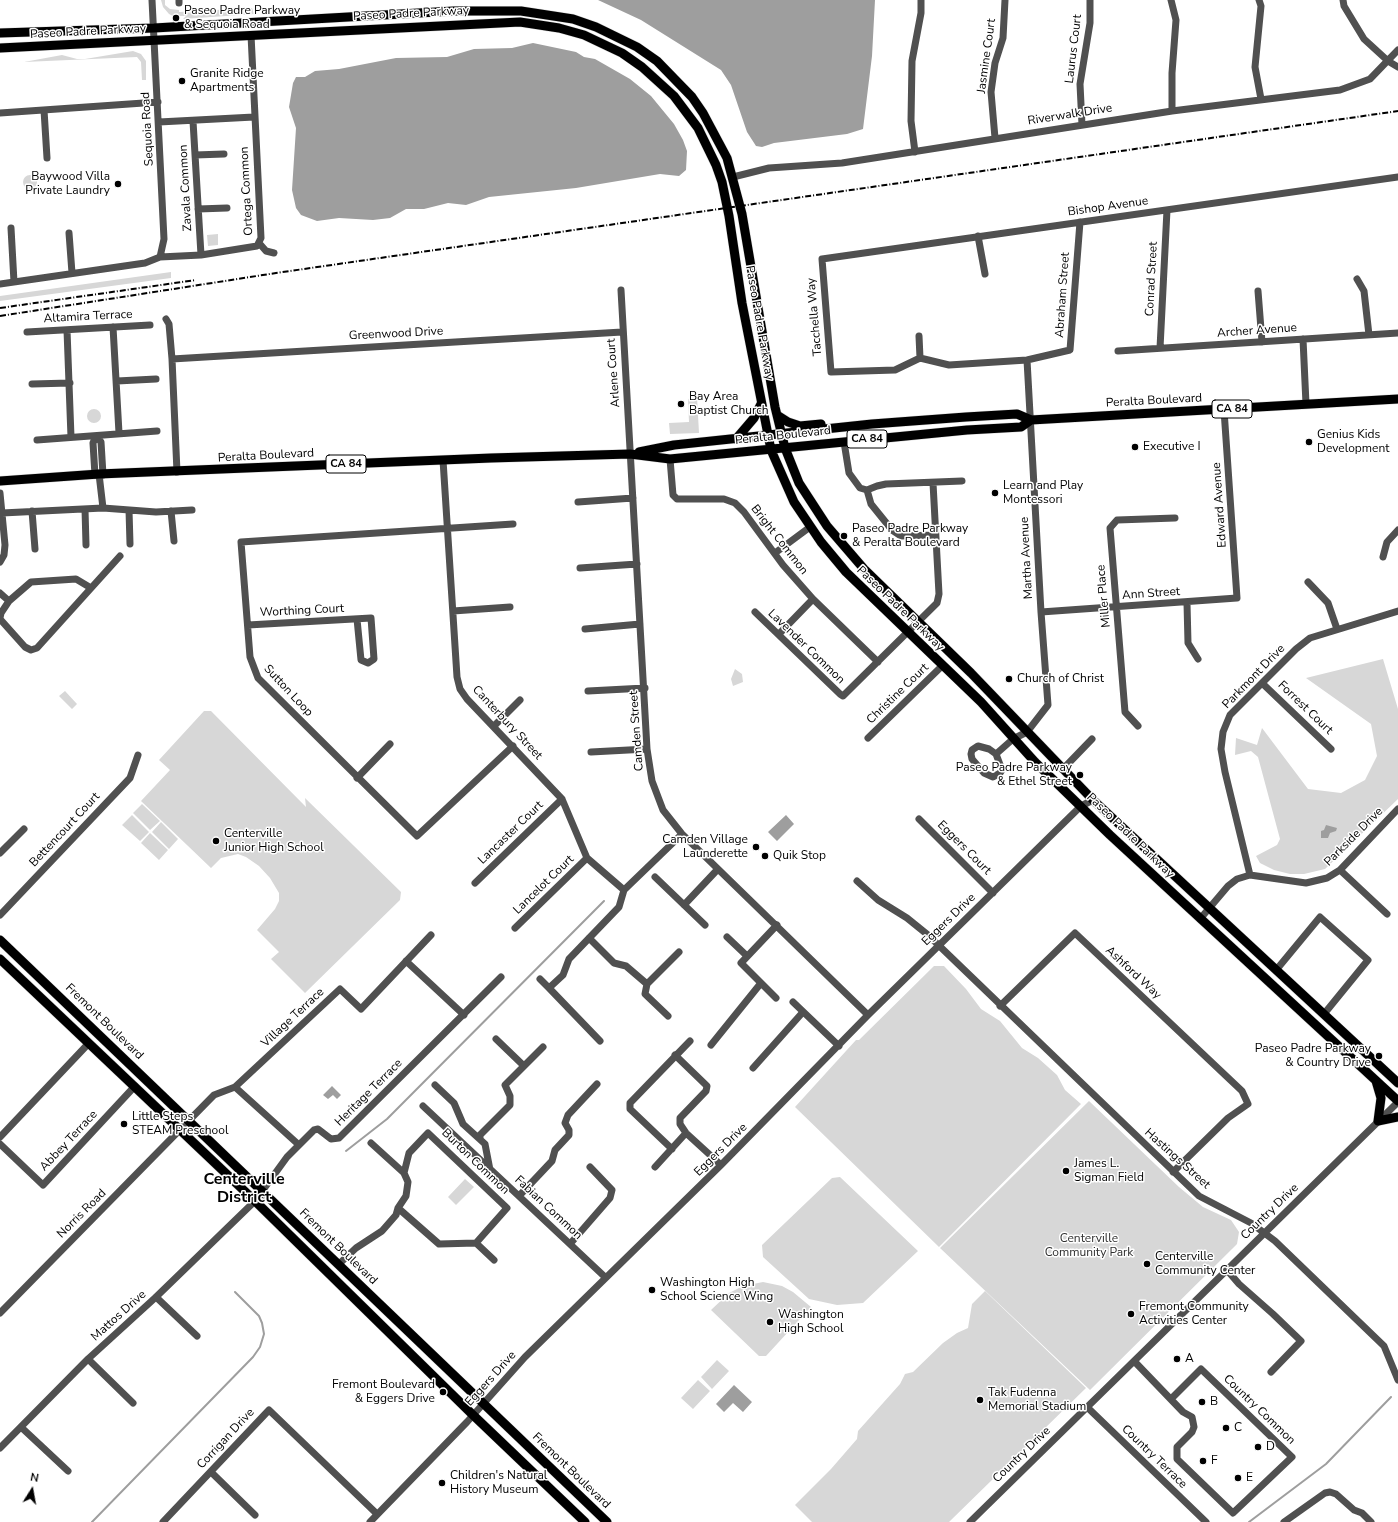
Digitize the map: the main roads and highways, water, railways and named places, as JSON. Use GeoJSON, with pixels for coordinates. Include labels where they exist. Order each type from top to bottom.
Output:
{"type":"FeatureCollection","features":[{"type":"Feature","properties":{"kind":"main road","name":"Paseo Padre Parkway"},"geometry":{"type":"LineString","coordinates":[[0,33],[154,28],[454,11],[521,11],[573,19],[596,27],[637,46],[657,61],[675,78],[703,113],[727,158],[742,214],[781,435],[800,483],[838,540],[864,569],[998,700],[1093,800],[1398,1083]]}},
{"type":"Feature","properties":{"kind":"main road","name":"Paseo Padre Parkway"},"geometry":{"type":"LineString","coordinates":[[0,48],[520,22],[559,28],[584,35],[622,54],[642,67],[674,96],[698,128],[709,149],[722,182],[742,303],[767,436],[771,450],[787,488],[810,527],[846,572],[981,702],[1013,739],[1081,806],[1200,919],[1398,1102]]}},
{"type":"Feature","properties":{"kind":"main road","name":"Peralta Boulevard"},"geometry":{"type":"LineString","coordinates":[[630,454],[674,445],[848,427],[1017,414],[1032,420],[1398,399]]}},
{"type":"Feature","properties":{"kind":"main road"},"geometry":{"type":"LineString","coordinates":[[736,439],[754,418],[761,404]]}},
{"type":"Feature","properties":{"kind":"main road"},"geometry":{"type":"LineString","coordinates":[[777,415],[788,422],[800,426],[837,422],[848,427]]}},
{"type":"Feature","properties":{"kind":"main road","name":"Peralta Boulevard"},"geometry":{"type":"LineString","coordinates":[[0,481],[99,474],[443,460],[630,454],[670,459],[961,430],[1021,427],[1032,420]]}},
{"type":"Feature","properties":{"kind":"main road","name":"Fremont Boulevard"},"geometry":{"type":"LineString","coordinates":[[0,940],[190,1120],[607,1522]]}},
{"type":"Feature","properties":{"kind":"main road","name":"Fremont Boulevard"},"geometry":{"type":"LineString","coordinates":[[0,959],[255,1201],[473,1415],[585,1522]]}},
{"type":"Feature","properties":{"kind":"main road"},"geometry":{"type":"LineString","coordinates":[[1384,1069],[1398,1074]]}},
{"type":"Feature","properties":{"kind":"main road"},"geometry":{"type":"LineString","coordinates":[[1375,1080],[1381,1098],[1378,1121],[1398,1116]]}},
{"type":"Feature","properties":{"kind":"waterway"},"geometry":{"type":"LineString","coordinates":[[346,1151],[387,1119],[604,901]]}},
{"type":"Feature","properties":{"kind":"waterway"},"geometry":{"type":"LineString","coordinates":[[92,1522],[253,1357],[260,1347],[264,1334],[259,1316],[235,1292]]}},
{"type":"Feature","properties":{"kind":"waterway"},"geometry":{"type":"LineString","coordinates":[[1249,1522],[1326,1464],[1391,1397]]}},
{"type":"Feature","properties":{"kind":"railway"},"geometry":{"type":"LineString","coordinates":[[0,316],[276,273],[1398,111]]}},
{"type":"Feature","properties":{"kind":"railway"},"geometry":{"type":"LineString","coordinates":[[0,308],[196,280]]}},
{"type":"Feature","properties":{"kind":"place","name":"Paseo Padre Parkway & Sequoia Road"},"geometry":{"type":"Point","coordinates":[176,18]}},
{"type":"Feature","properties":{"kind":"place","name":"Granite Ridge Apartments"},"geometry":{"type":"Point","coordinates":[182,81]}},
{"type":"Feature","properties":{"kind":"place","name":"Baywood Villa Private Laundry"},"geometry":{"type":"Point","coordinates":[118,184]}},
{"type":"Feature","properties":{"kind":"place","name":"Bay Area Baptist Church"},"geometry":{"type":"Point","coordinates":[681,404]}},
{"type":"Feature","properties":{"kind":"place","name":"Genius Kids Development"},"geometry":{"type":"Point","coordinates":[1309,442]}},
{"type":"Feature","properties":{"kind":"place","name":"Executive I"},"geometry":{"type":"Point","coordinates":[1135,447]}},
{"type":"Feature","properties":{"kind":"place","name":"Learn and Play Montessori"},"geometry":{"type":"Point","coordinates":[995,493]}},
{"type":"Feature","properties":{"kind":"place","name":"Paseo Padre Parkway & Peralta Boulevard"},"geometry":{"type":"Point","coordinates":[844,536]}},
{"type":"Feature","properties":{"kind":"place","name":"Church of Christ"},"geometry":{"type":"Point","coordinates":[1009,679]}},
{"type":"Feature","properties":{"kind":"place","name":"Paseo Padre Parkway & Ethel Street"},"geometry":{"type":"Point","coordinates":[1080,775]}},
{"type":"Feature","properties":{"kind":"place","name":"Centerville Junior High School"},"geometry":{"type":"Point","coordinates":[216,841]}},
{"type":"Feature","properties":{"kind":"place","name":"Camden Village Launderette"},"geometry":{"type":"Point","coordinates":[756,847]}},
{"type":"Feature","properties":{"kind":"place","name":"Quik Stop"},"geometry":{"type":"Point","coordinates":[765,856]}},
{"type":"Feature","properties":{"kind":"place","name":"Paseo Padre Parkway & Country Drive"},"geometry":{"type":"Point","coordinates":[1379,1056]}},
{"type":"Feature","properties":{"kind":"place","name":"Little Steps STEAM Preschool"},"geometry":{"type":"Point","coordinates":[124,1124]}},
{"type":"Feature","properties":{"kind":"place","name":"James L. Sigman Field"},"geometry":{"type":"Point","coordinates":[1066,1171]}},
{"type":"Feature","properties":{"kind":"place","name":"Centerville Community Center"},"geometry":{"type":"Point","coordinates":[1147,1264]}},
{"type":"Feature","properties":{"kind":"place","name":"Washington High School Science Wing"},"geometry":{"type":"Point","coordinates":[652,1290]}},
{"type":"Feature","properties":{"kind":"place","name":"Fremont Community Activities Center"},"geometry":{"type":"Point","coordinates":[1131,1314]}},
{"type":"Feature","properties":{"kind":"place","name":"Washington High School"},"geometry":{"type":"Point","coordinates":[770,1322]}},
{"type":"Feature","properties":{"kind":"place","name":"A"},"geometry":{"type":"Point","coordinates":[1177,1359]}},
{"type":"Feature","properties":{"kind":"place","name":"Fremont Boulevard & Eggers Drive"},"geometry":{"type":"Point","coordinates":[443,1392]}},
{"type":"Feature","properties":{"kind":"place","name":"Tak Fudenna Memorial Stadium"},"geometry":{"type":"Point","coordinates":[980,1400]}},
{"type":"Feature","properties":{"kind":"place","name":"B"},"geometry":{"type":"Point","coordinates":[1202,1402]}},
{"type":"Feature","properties":{"kind":"place","name":"C"},"geometry":{"type":"Point","coordinates":[1226,1428]}},
{"type":"Feature","properties":{"kind":"place","name":"D"},"geometry":{"type":"Point","coordinates":[1258,1447]}},
{"type":"Feature","properties":{"kind":"place","name":"F"},"geometry":{"type":"Point","coordinates":[1203,1461]}},
{"type":"Feature","properties":{"kind":"place","name":"E"},"geometry":{"type":"Point","coordinates":[1238,1478]}},
{"type":"Feature","properties":{"kind":"place","name":"Children's Natural History Museum"},"geometry":{"type":"Point","coordinates":[442,1483]}},
{"type":"Feature","properties":{"kind":"district","name":"Centerville District"},"geometry":{"type":"Point","coordinates":[244,1189]}},
{"type":"Feature","properties":{"kind":"park label","name":"Centerville Community Park"},"geometry":{"type":"Point","coordinates":[1089,1246]}}]}
